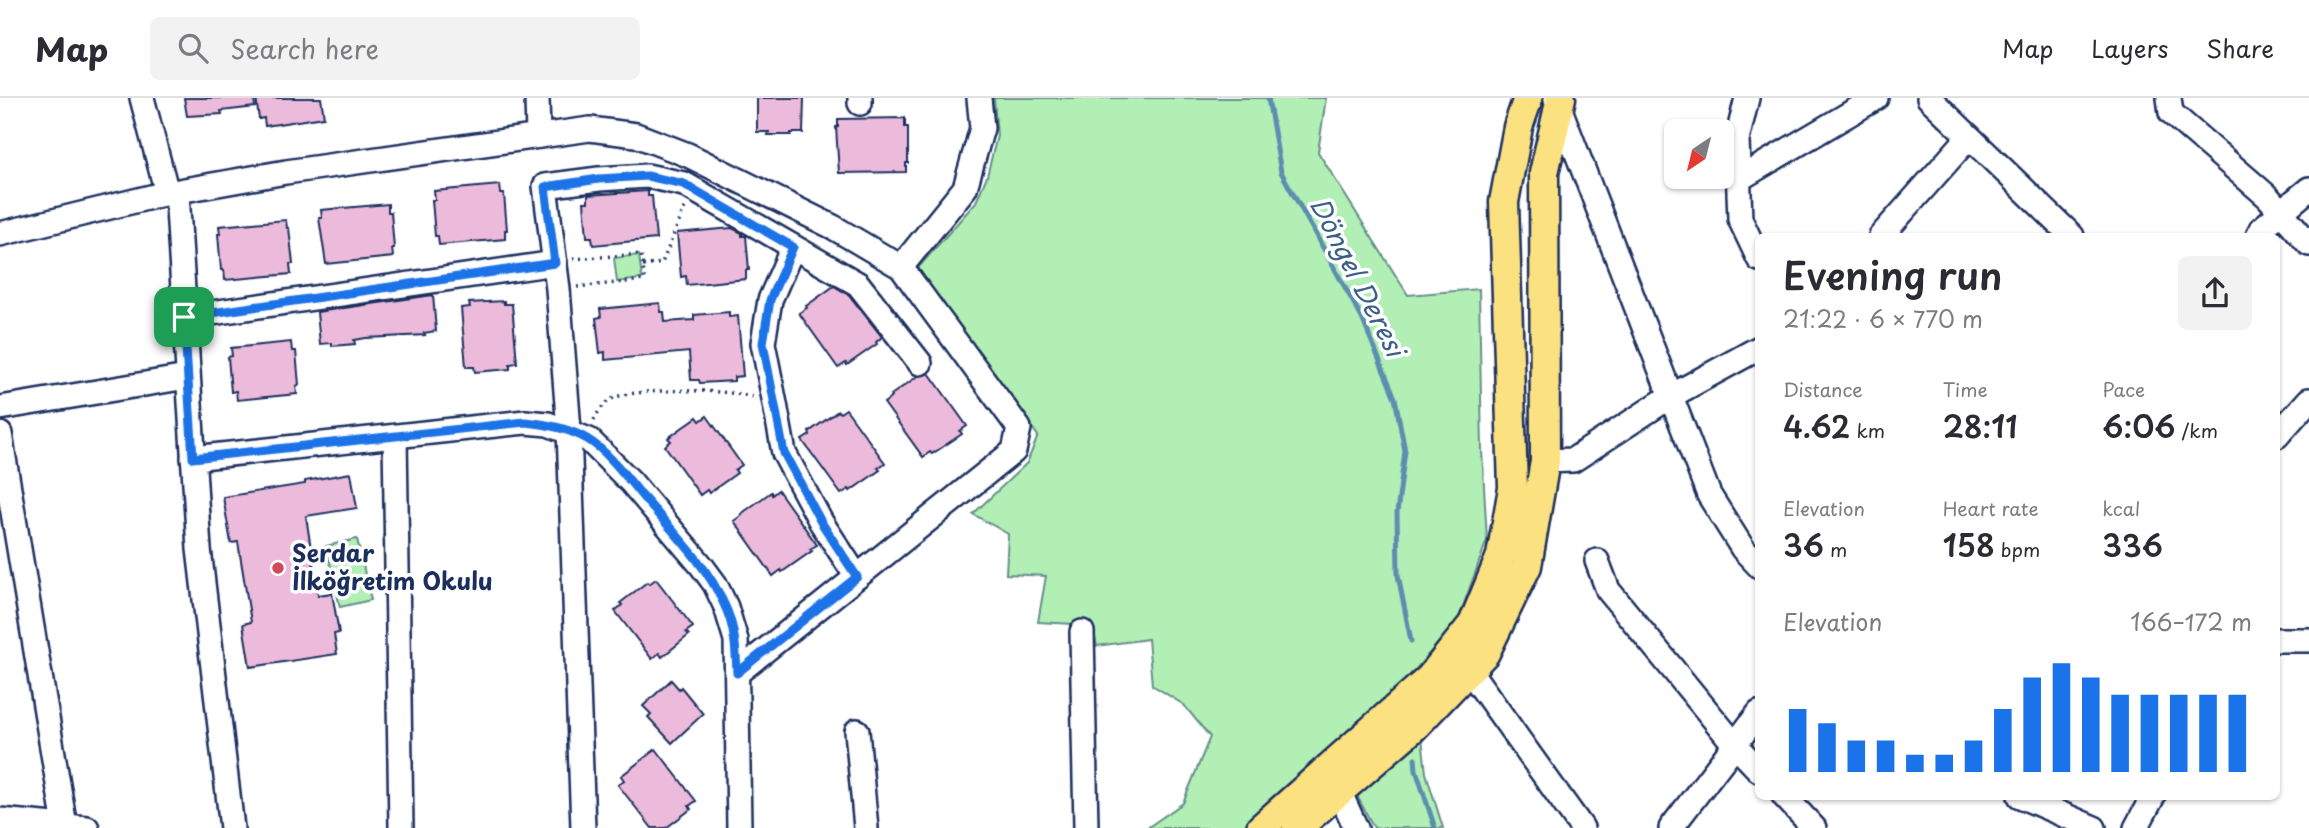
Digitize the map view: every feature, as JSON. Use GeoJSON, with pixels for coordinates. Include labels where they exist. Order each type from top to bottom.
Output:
{"type":"FeatureCollection","features":[{"type":"Feature","properties":{"kind":"main road"},"geometry":{"type":"LineString","coordinates":[[1261,828],[1430,678],[1473,624],[1501,556],[1513,488],[1504,202],[1518,127],[1528,98]]}},
{"type":"Feature","properties":{"kind":"main road"},"geometry":{"type":"LineString","coordinates":[[1297,828],[1414,727],[1486,653],[1527,566],[1545,461],[1544,173],[1558,99]]}},
{"type":"Feature","properties":{"kind":"street"},"geometry":{"type":"LineString","coordinates":[[142,98],[172,192],[184,317],[199,549],[232,828]]}},
{"type":"Feature","properties":{"kind":"street"},"geometry":{"type":"LineString","coordinates":[[537,98],[538,136]]}},
{"type":"Feature","properties":{"kind":"street"},"geometry":{"type":"LineString","coordinates":[[901,267],[965,188],[982,128],[979,98]]}},
{"type":"Feature","properties":{"kind":"street"},"geometry":{"type":"LineString","coordinates":[[1747,98],[1738,140],[1740,219],[1755,251]]}},
{"type":"Feature","properties":{"kind":"street"},"geometry":{"type":"LineString","coordinates":[[1739,179],[1876,98]]}},
{"type":"Feature","properties":{"kind":"street"},"geometry":{"type":"LineString","coordinates":[[1929,98],[2065,233]]}},
{"type":"Feature","properties":{"kind":"street"},"geometry":{"type":"LineString","coordinates":[[2169,98],[2171,113],[2268,197],[2309,244]]}},
{"type":"Feature","properties":{"kind":"street"},"geometry":{"type":"LineString","coordinates":[[1558,99],[1709,495],[1755,561]]}},
{"type":"Feature","properties":{"kind":"street"},"geometry":{"type":"LineString","coordinates":[[0,234],[172,192],[286,172],[590,129],[636,135],[688,155],[832,227],[901,267],[1019,428],[1014,451],[737,673]]}},
{"type":"Feature","properties":{"kind":"street"},"geometry":{"type":"LineString","coordinates":[[1884,233],[1969,137]]}},
{"type":"Feature","properties":{"kind":"street"},"geometry":{"type":"LineString","coordinates":[[583,828],[577,434],[570,285],[545,187],[599,179],[647,176],[684,184],[858,284],[920,363]]}},
{"type":"Feature","properties":{"kind":"street"},"geometry":{"type":"LineString","coordinates":[[2260,233],[2309,189]]}},
{"type":"Feature","properties":{"kind":"street"},"geometry":{"type":"LineString","coordinates":[[793,247],[770,300],[763,343],[784,453],[821,522],[857,577]]}},
{"type":"Feature","properties":{"kind":"street"},"geometry":{"type":"LineString","coordinates":[[184,317],[564,266]]}},
{"type":"Feature","properties":{"kind":"street"},"geometry":{"type":"LineString","coordinates":[[1545,461],[1573,460],[1671,396],[1755,350]]}},
{"type":"Feature","properties":{"kind":"street"},"geometry":{"type":"LineString","coordinates":[[0,408],[187,377]]}},
{"type":"Feature","properties":{"kind":"street"},"geometry":{"type":"LineString","coordinates":[[2280,432],[2309,400]]}},
{"type":"Feature","properties":{"kind":"street"},"geometry":{"type":"LineString","coordinates":[[193,458],[525,422],[548,424],[577,434],[610,459],[631,482],[701,565],[715,584],[726,607],[736,640],[740,828]]}},
{"type":"Feature","properties":{"kind":"street"},"geometry":{"type":"LineString","coordinates":[[0,434],[76,827],[0,820]]}},
{"type":"Feature","properties":{"kind":"street"},"geometry":{"type":"LineString","coordinates":[[395,437],[401,828]]}},
{"type":"Feature","properties":{"kind":"street"},"geometry":{"type":"LineString","coordinates":[[1597,561],[1608,590],[1755,766]]}},
{"type":"Feature","properties":{"kind":"street"},"geometry":{"type":"LineString","coordinates":[[1082,632],[1086,828]]}},
{"type":"Feature","properties":{"kind":"street"},"geometry":{"type":"LineString","coordinates":[[2280,640],[2309,639]]}},
{"type":"Feature","properties":{"kind":"street"},"geometry":{"type":"LineString","coordinates":[[1454,647],[1468,671],[1582,828]]}},
{"type":"Feature","properties":{"kind":"street"},"geometry":{"type":"LineString","coordinates":[[1671,828],[1755,718]]}},
{"type":"Feature","properties":{"kind":"street"},"geometry":{"type":"LineString","coordinates":[[857,731],[866,828]]}},
{"type":"Feature","properties":{"kind":"street"},"geometry":{"type":"LineString","coordinates":[[1339,791],[1356,828]]}},
{"type":"Feature","properties":{"kind":"street"},"geometry":{"type":"LineString","coordinates":[[1788,800],[1814,828]]}},
{"type":"Feature","properties":{"kind":"street"},"geometry":{"type":"LineString","coordinates":[[2029,800],[2094,828]]}},
{"type":"Feature","properties":{"kind":"street"},"geometry":{"type":"LineString","coordinates":[[2136,828],[2151,800]]}},
{"type":"Feature","properties":{"kind":"path"},"geometry":{"type":"LineString","coordinates":[[643,266],[662,263],[693,189]]}},
{"type":"Feature","properties":{"kind":"path"},"geometry":{"type":"LineString","coordinates":[[564,266],[573,259],[641,254],[645,280],[570,285]]}},
{"type":"Feature","properties":{"kind":"path"},"geometry":{"type":"LineString","coordinates":[[577,434],[603,406],[614,398],[629,394],[708,392],[748,396],[775,404]]}},
{"type":"Feature","properties":{"kind":"green space"},"geometry":{"type":"Polygon","coordinates":[[[994,98],[1326,98],[1318,152],[1408,295],[1479,289],[1482,451],[1487,540],[1458,620],[1397,691],[1246,828],[1147,828],[1183,803],[1210,737],[1184,705],[1152,685],[1148,639],[1097,646],[1092,625],[1038,622],[1046,576],[1006,574],[1008,534],[973,514],[1027,463],[1038,436],[918,268],[976,202],[987,176],[997,136],[994,98]]]}},
{"type":"Feature","properties":{"kind":"green space"},"geometry":{"type":"Polygon","coordinates":[[[639,255],[642,279],[617,282],[614,258],[639,255]]]}},
{"type":"Feature","properties":{"kind":"green space"},"geometry":{"type":"Polygon","coordinates":[[[357,539],[371,600],[340,607],[326,546],[357,539]]]}},
{"type":"Feature","properties":{"kind":"green space"},"geometry":{"type":"Polygon","coordinates":[[[1422,737],[1426,773],[1443,828],[1374,828],[1355,792],[1422,737]]]}},
{"type":"Feature","properties":{"kind":"building"},"geometry":{"type":"Polygon","coordinates":[[[184,98],[254,98],[255,107],[221,111],[222,114],[187,116],[184,98]]]}},
{"type":"Feature","properties":{"kind":"building"},"geometry":{"type":"Polygon","coordinates":[[[256,98],[321,98],[324,117],[265,126],[264,118],[259,119],[256,98]]]}},
{"type":"Feature","properties":{"kind":"building"},"geometry":{"type":"Polygon","coordinates":[[[757,98],[804,98],[803,133],[768,135],[769,132],[757,132],[757,98]]]}},
{"type":"Feature","properties":{"kind":"building"},"geometry":{"type":"Polygon","coordinates":[[[905,118],[905,127],[908,127],[906,172],[839,173],[836,127],[838,119],[905,118]]]}},
{"type":"Feature","properties":{"kind":"building"},"geometry":{"type":"Polygon","coordinates":[[[500,185],[501,194],[504,194],[507,230],[505,239],[439,245],[438,236],[435,236],[432,200],[435,200],[434,191],[500,185]]]}},
{"type":"Feature","properties":{"kind":"building"},"geometry":{"type":"Polygon","coordinates":[[[648,191],[648,196],[652,196],[656,239],[593,245],[592,237],[587,237],[584,202],[588,202],[588,195],[648,191]]]}},
{"type":"Feature","properties":{"kind":"building"},"geometry":{"type":"Polygon","coordinates":[[[388,204],[388,212],[391,212],[393,257],[326,264],[319,218],[322,218],[321,210],[388,204]]]}},
{"type":"Feature","properties":{"kind":"building"},"geometry":{"type":"Polygon","coordinates":[[[286,220],[293,264],[290,264],[291,274],[225,280],[224,270],[221,270],[219,226],[286,220]]]}},
{"type":"Feature","properties":{"kind":"building"},"geometry":{"type":"Polygon","coordinates":[[[732,228],[746,236],[749,270],[746,270],[746,279],[687,285],[686,276],[681,277],[677,233],[732,228]]]}},
{"type":"Feature","properties":{"kind":"building"},"geometry":{"type":"Polygon","coordinates":[[[834,286],[849,295],[882,337],[877,344],[847,365],[846,363],[838,368],[799,313],[834,286]]]}},
{"type":"Feature","properties":{"kind":"building"},"geometry":{"type":"Polygon","coordinates":[[[433,295],[436,331],[424,333],[425,335],[366,338],[354,340],[355,344],[320,344],[317,312],[433,295]]]}},
{"type":"Feature","properties":{"kind":"building"},"geometry":{"type":"Polygon","coordinates":[[[504,301],[504,304],[512,304],[517,363],[510,364],[510,369],[475,372],[474,367],[466,367],[461,308],[470,307],[469,303],[504,301]]]}},
{"type":"Feature","properties":{"kind":"building"},"geometry":{"type":"Polygon","coordinates":[[[660,303],[665,322],[694,320],[694,315],[729,312],[729,317],[738,316],[743,376],[734,377],[734,381],[700,383],[699,380],[691,380],[689,352],[605,360],[605,352],[600,353],[596,318],[601,317],[600,309],[660,303]]]}},
{"type":"Feature","properties":{"kind":"building"},"geometry":{"type":"Polygon","coordinates":[[[291,342],[292,351],[296,351],[299,385],[296,386],[297,394],[237,400],[236,391],[231,392],[228,357],[232,356],[231,348],[291,342]]]}},
{"type":"Feature","properties":{"kind":"building"},"geometry":{"type":"Polygon","coordinates":[[[929,373],[967,426],[960,431],[962,434],[923,457],[884,403],[918,376],[929,373]]]}},
{"type":"Feature","properties":{"kind":"building"},"geometry":{"type":"Polygon","coordinates":[[[846,409],[885,463],[878,468],[880,470],[850,491],[849,489],[841,494],[802,440],[838,411],[840,413],[846,409]]]}},
{"type":"Feature","properties":{"kind":"building"},"geometry":{"type":"Polygon","coordinates":[[[707,416],[742,465],[735,470],[737,473],[709,493],[707,490],[700,495],[665,446],[671,441],[668,438],[697,417],[700,421],[707,416]]]}},
{"type":"Feature","properties":{"kind":"building","name":"Serdar İlköğretim Okulu"},"geometry":{"type":"Polygon","coordinates":[[[351,473],[357,508],[306,516],[318,595],[332,593],[339,633],[334,634],[337,654],[250,667],[243,624],[251,622],[238,542],[231,543],[223,497],[305,484],[305,481],[351,473]]]}},
{"type":"Feature","properties":{"kind":"building"},"geometry":{"type":"Polygon","coordinates":[[[778,490],[817,545],[773,576],[734,521],[771,492],[772,495],[778,490]]]}},
{"type":"Feature","properties":{"kind":"building"},"geometry":{"type":"Polygon","coordinates":[[[656,579],[693,627],[686,632],[689,635],[662,657],[659,653],[652,659],[615,611],[622,605],[620,603],[647,582],[649,584],[656,579]]]}},
{"type":"Feature","properties":{"kind":"building"},"geometry":{"type":"Polygon","coordinates":[[[671,680],[679,689],[681,687],[703,714],[672,743],[648,717],[651,714],[643,706],[671,680]]]}},
{"type":"Feature","properties":{"kind":"building"},"geometry":{"type":"Polygon","coordinates":[[[656,749],[696,801],[689,806],[691,809],[666,828],[652,828],[618,785],[624,780],[621,776],[656,749]]]}},
{"type":"Feature","properties":{"kind":"waterway","name":"Döngel Deresi"},"geometry":{"type":"LineString","coordinates":[[1268,98],[1281,172],[1362,318],[1395,398],[1405,451],[1397,513],[1398,575],[1411,641]]}},
{"type":"Feature","properties":{"kind":"waterway","name":"Döngel Deresi"},"geometry":{"type":"LineString","coordinates":[[1415,758],[1416,770],[1435,828]]}},
{"type":"Feature","properties":{"kind":"place","name":"Serdar İlköğretim Okulu"},"geometry":{"type":"Point","coordinates":[278,568]}},
{"type":"Feature","properties":{"kind":"route"},"geometry":{"type":"LineString","coordinates":[[647,176],[684,184],[793,247],[770,300],[763,343],[784,453],[821,522],[857,577],[737,673],[736,640],[726,607],[715,584],[631,482],[589,440],[548,424],[525,422],[193,458],[184,317],[555,263],[545,187],[599,179],[647,176]]}}]}
